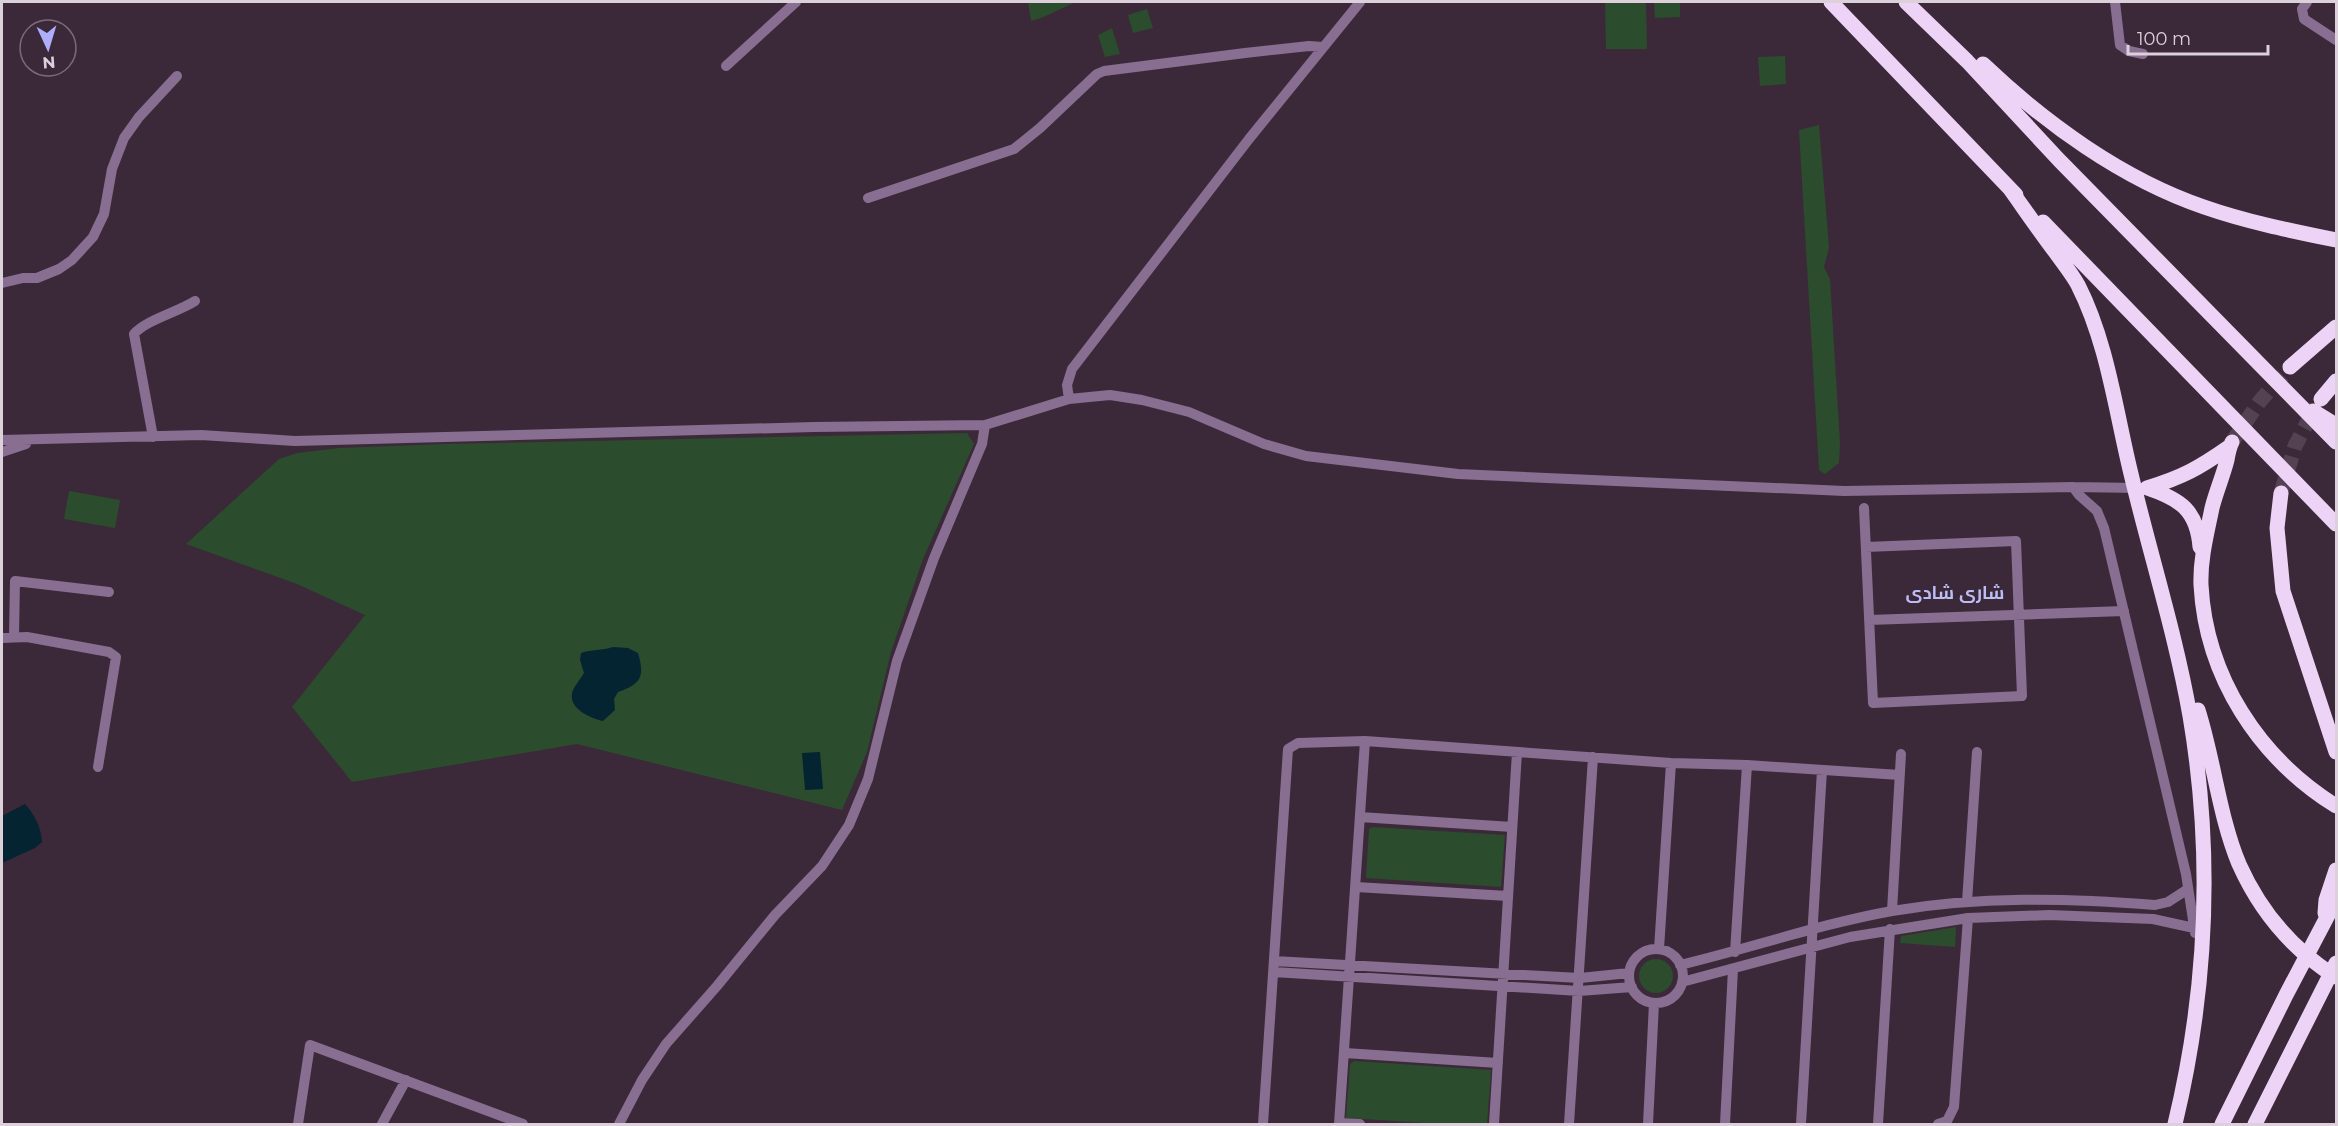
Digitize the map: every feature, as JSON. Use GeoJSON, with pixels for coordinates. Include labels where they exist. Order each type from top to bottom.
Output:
{"type":"FeatureCollection","features":[{"type":"Feature","properties":{"kind":"highway"},"geometry":{"type":"LineString","coordinates":[[1831,2],[2337,524]]}},
{"type":"Feature","properties":{"kind":"highway"},"geometry":{"type":"LineString","coordinates":[[1908,2],[2051,124],[2144,181],[2182,199],[2233,217],[2265,226],[2337,240]]}},
{"type":"Feature","properties":{"kind":"highway"},"geometry":{"type":"LineString","coordinates":[[1908,2],[1967,61],[2059,160],[2337,442]]}},
{"type":"Feature","properties":{"kind":"highway"},"geometry":{"type":"LineString","coordinates":[[2010,189],[2077,282],[2100,342],[2132,477],[2178,653],[2196,754],[2205,880],[2204,940],[2188,1058],[2175,1125]]}},
{"type":"Feature","properties":{"kind":"highway"},"geometry":{"type":"LineString","coordinates":[[2290,367],[2337,327]]}},
{"type":"Feature","properties":{"kind":"highway"},"geometry":{"type":"LineString","coordinates":[[2321,399],[2337,381]]}},
{"type":"Feature","properties":{"kind":"highway"},"geometry":{"type":"LineString","coordinates":[[2292,397],[2337,425]]}},
{"type":"Feature","properties":{"kind":"highway"},"geometry":{"type":"LineString","coordinates":[[2147,488],[2188,474],[2230,444],[2211,514],[2202,564]]}},
{"type":"Feature","properties":{"kind":"highway"},"geometry":{"type":"LineString","coordinates":[[2147,488],[2173,498],[2189,512],[2196,523],[2202,564],[2205,616],[2211,645],[2220,672],[2239,708],[2261,742],[2298,779],[2331,803]]}},
{"type":"Feature","properties":{"kind":"highway"},"geometry":{"type":"LineString","coordinates":[[2281,493],[2277,528],[2283,591],[2337,752]]}},
{"type":"Feature","properties":{"kind":"highway"},"geometry":{"type":"LineString","coordinates":[[2178,653],[2199,713],[2239,863],[2268,914],[2293,943],[2321,967],[2337,977]]}},
{"type":"Feature","properties":{"kind":"highway"},"geometry":{"type":"LineString","coordinates":[[2325,923],[2326,900],[2337,870]]}},
{"type":"Feature","properties":{"kind":"highway"},"geometry":{"type":"LineString","coordinates":[[2222,1125],[2286,995],[2337,900]]}},
{"type":"Feature","properties":{"kind":"highway"},"geometry":{"type":"LineString","coordinates":[[2255,1125],[2337,963]]}},
{"type":"Feature","properties":{"kind":"street"},"geometry":{"type":"LineString","coordinates":[[726,66],[796,2]]}},
{"type":"Feature","properties":{"kind":"street"},"geometry":{"type":"LineString","coordinates":[[1069,399],[1067,385],[1072,369],[1360,2]]}},
{"type":"Feature","properties":{"kind":"street"},"geometry":{"type":"LineString","coordinates":[[2115,2],[2120,45],[2129,51],[2143,54]]}},
{"type":"Feature","properties":{"kind":"street"},"geometry":{"type":"LineString","coordinates":[[2307,2],[2302,12],[2304,19],[2337,40]]}},
{"type":"Feature","properties":{"kind":"street"},"geometry":{"type":"LineString","coordinates":[[868,198],[1014,149],[1040,128],[1097,74],[1104,71],[1245,53],[1309,46],[1323,47]]}},
{"type":"Feature","properties":{"kind":"street"},"geometry":{"type":"LineString","coordinates":[[2,283],[23,278],[37,278],[59,269],[72,260],[93,237],[104,214],[112,168],[124,138],[139,117],[177,76]]}},
{"type":"Feature","properties":{"kind":"street"},"geometry":{"type":"LineString","coordinates":[[153,437],[134,334],[140,327],[195,301]]}},
{"type":"Feature","properties":{"kind":"street"},"geometry":{"type":"LineString","coordinates":[[2,440],[34,441],[201,435],[296,441],[985,424],[1069,399],[1110,395],[1142,400],[1189,412],[1264,444],[1306,456],[1458,474],[1844,491],[2147,488]]}},
{"type":"Feature","properties":{"kind":"street"},"geometry":{"type":"LineString","coordinates":[[619,1125],[649,1067],[666,1044],[775,915],[822,866],[849,825],[868,779],[897,661],[938,548],[982,444],[985,424]]}},
{"type":"Feature","properties":{"kind":"street"},"geometry":{"type":"LineString","coordinates":[[2,452],[34,441]]}},
{"type":"Feature","properties":{"kind":"street"},"geometry":{"type":"LineString","coordinates":[[2073,487],[2100,517],[2124,611],[2188,890],[2194,928],[2198,982]]}},
{"type":"Feature","properties":{"kind":"street"},"geometry":{"type":"LineString","coordinates":[[1864,508],[1873,703],[2022,696],[2016,541],[1866,547]]}},
{"type":"Feature","properties":{"kind":"street"},"geometry":{"type":"LineString","coordinates":[[14,636],[15,581],[109,592]]}},
{"type":"Feature","properties":{"kind":"street"},"geometry":{"type":"LineString","coordinates":[[1869,620],[2124,611]]}},
{"type":"Feature","properties":{"kind":"street"},"geometry":{"type":"LineString","coordinates":[[2,638],[27,637],[109,652],[116,657],[98,767]]}},
{"type":"Feature","properties":{"kind":"street"},"geometry":{"type":"LineString","coordinates":[[1360,1125],[1339,1124],[1365,741]]}},
{"type":"Feature","properties":{"kind":"street"},"geometry":{"type":"LineString","coordinates":[[1263,1125],[1288,749],[1298,743],[1365,741],[1671,763],[1747,765],[1900,775]]}},
{"type":"Feature","properties":{"kind":"street"},"geometry":{"type":"LineString","coordinates":[[1494,1125],[1517,752]]}},
{"type":"Feature","properties":{"kind":"street"},"geometry":{"type":"LineString","coordinates":[[1967,902],[1977,752]]}},
{"type":"Feature","properties":{"kind":"street"},"geometry":{"type":"LineString","coordinates":[[1892,911],[1901,754]]}},
{"type":"Feature","properties":{"kind":"street"},"geometry":{"type":"LineString","coordinates":[[1569,1125],[1593,758]]}},
{"type":"Feature","properties":{"kind":"street"},"geometry":{"type":"LineString","coordinates":[[1659,949],[1671,763]]}},
{"type":"Feature","properties":{"kind":"street"},"geometry":{"type":"LineString","coordinates":[[1736,952],[1747,765]]}},
{"type":"Feature","properties":{"kind":"street"},"geometry":{"type":"LineString","coordinates":[[1801,1125],[1822,770]]}},
{"type":"Feature","properties":{"kind":"street"},"geometry":{"type":"LineString","coordinates":[[1360,817],[1512,827]]}},
{"type":"Feature","properties":{"kind":"street"},"geometry":{"type":"LineString","coordinates":[[1356,887],[1508,896]]}},
{"type":"Feature","properties":{"kind":"street"},"geometry":{"type":"LineString","coordinates":[[1680,965],[1736,952],[1813,929],[1892,911],[1967,902],[2038,899],[2154,905],[2168,902],[2188,890]]}},
{"type":"Feature","properties":{"kind":"street"},"geometry":{"type":"LineString","coordinates":[[1682,982],[1811,947],[1890,929],[1968,918],[2060,915],[2152,919],[2194,928]]}},
{"type":"Feature","properties":{"kind":"street"},"geometry":{"type":"LineString","coordinates":[[1938,1125],[1947,1121],[1954,1107],[1968,918]]}},
{"type":"Feature","properties":{"kind":"street"},"geometry":{"type":"LineString","coordinates":[[1878,1125],[1890,929]]}},
{"type":"Feature","properties":{"kind":"street"},"geometry":{"type":"LineString","coordinates":[[1659,949],[1672,955],[1680,965],[1682,982],[1671,999],[1654,1003],[1638,996],[1632,987],[1629,973],[1633,962],[1647,951],[1659,949]]}},
{"type":"Feature","properties":{"kind":"street"},"geometry":{"type":"LineString","coordinates":[[1274,966],[1503,981],[1579,991],[1632,987]]}},
{"type":"Feature","properties":{"kind":"street"},"geometry":{"type":"LineString","coordinates":[[1725,1125],[1733,969]]}},
{"type":"Feature","properties":{"kind":"street"},"geometry":{"type":"LineString","coordinates":[[1503,981],[1580,978],[1629,973]]}},
{"type":"Feature","properties":{"kind":"street"},"geometry":{"type":"LineString","coordinates":[[1648,1125],[1654,1003]]}},
{"type":"Feature","properties":{"kind":"street"},"geometry":{"type":"LineString","coordinates":[[298,1125],[310,1045],[523,1125]]}},
{"type":"Feature","properties":{"kind":"street"},"geometry":{"type":"LineString","coordinates":[[1345,1053],[1498,1063]]}},
{"type":"Feature","properties":{"kind":"street"},"geometry":{"type":"LineString","coordinates":[[382,1125],[406,1080]]}},
{"type":"Feature","properties":{"kind":"green space"},"geometry":{"type":"Polygon","coordinates":[[[1028,2],[1076,2],[1031,21],[1028,2]]]}},
{"type":"Feature","properties":{"kind":"green space"},"geometry":{"type":"Polygon","coordinates":[[[1605,2],[1646,2],[1647,49],[1606,49],[1605,2]]]}},
{"type":"Feature","properties":{"kind":"green space"},"geometry":{"type":"Polygon","coordinates":[[[1654,2],[1680,2],[1680,17],[1655,18],[1654,2]]]}},
{"type":"Feature","properties":{"kind":"green space"},"geometry":{"type":"Polygon","coordinates":[[[1147,9],[1153,28],[1133,33],[1128,15],[1147,9]]]}},
{"type":"Feature","properties":{"kind":"green space"},"geometry":{"type":"Polygon","coordinates":[[[1112,28],[1120,54],[1105,57],[1098,35],[1112,28]]]}},
{"type":"Feature","properties":{"kind":"green space"},"geometry":{"type":"Polygon","coordinates":[[[1785,56],[1786,84],[1760,86],[1758,57],[1785,56]]]}},
{"type":"Feature","properties":{"kind":"green space"},"geometry":{"type":"Polygon","coordinates":[[[1819,125],[1829,247],[1824,267],[1830,279],[1840,443],[1839,463],[1825,474],[1819,470],[1799,130],[1819,125]]]}},
{"type":"Feature","properties":{"kind":"green space"},"geometry":{"type":"Polygon","coordinates":[[[967,433],[974,444],[923,559],[891,652],[867,752],[842,810],[577,744],[352,782],[292,707],[365,615],[297,584],[186,544],[279,459],[297,453],[339,448],[445,444],[967,433]]]}},
{"type":"Feature","properties":{"kind":"green space"},"geometry":{"type":"Polygon","coordinates":[[[69,491],[120,500],[115,528],[64,519],[69,491]]]}},
{"type":"Feature","properties":{"kind":"green space"},"geometry":{"type":"Polygon","coordinates":[[[1373,827],[1505,835],[1501,887],[1366,878],[1369,829],[1373,827]]]}},
{"type":"Feature","properties":{"kind":"green space"},"geometry":{"type":"Polygon","coordinates":[[[1956,927],[1955,947],[1900,943],[1901,936],[1956,927]]]}},
{"type":"Feature","properties":{"kind":"green space"},"geometry":{"type":"Polygon","coordinates":[[[1656,959],[1668,964],[1673,976],[1668,988],[1656,993],[1644,988],[1639,976],[1644,964],[1656,959]]]}},
{"type":"Feature","properties":{"kind":"green space"},"geometry":{"type":"Polygon","coordinates":[[[1354,1061],[1491,1070],[1487,1124],[1442,1124],[1346,1118],[1350,1064],[1354,1061]]]}},
{"type":"Feature","properties":{"kind":"water"},"geometry":{"type":"Polygon","coordinates":[[[613,647],[628,648],[638,653],[641,674],[632,686],[618,692],[614,699],[615,710],[603,721],[580,711],[573,702],[572,696],[573,690],[584,673],[580,660],[581,653],[613,647]]]}},
{"type":"Feature","properties":{"kind":"water"},"geometry":{"type":"Polygon","coordinates":[[[820,752],[823,789],[805,790],[802,753],[820,752]]]}},
{"type":"Feature","properties":{"kind":"water"},"geometry":{"type":"Polygon","coordinates":[[[25,804],[37,822],[42,842],[35,848],[2,863],[2,816],[25,804]]]}},
{"type":"Feature","properties":{"kind":"tunnel"},"geometry":{"type":"LineString","coordinates":[[2232,442],[2260,401],[2290,367]]}},
{"type":"Feature","properties":{"kind":"tunnel"},"geometry":{"type":"LineString","coordinates":[[2281,493],[2295,446],[2316,406]]}},
{"type":"Feature","properties":{"kind":"district","name":"شاری شادی"},"geometry":{"type":"Point","coordinates":[1955,593]}}]}
